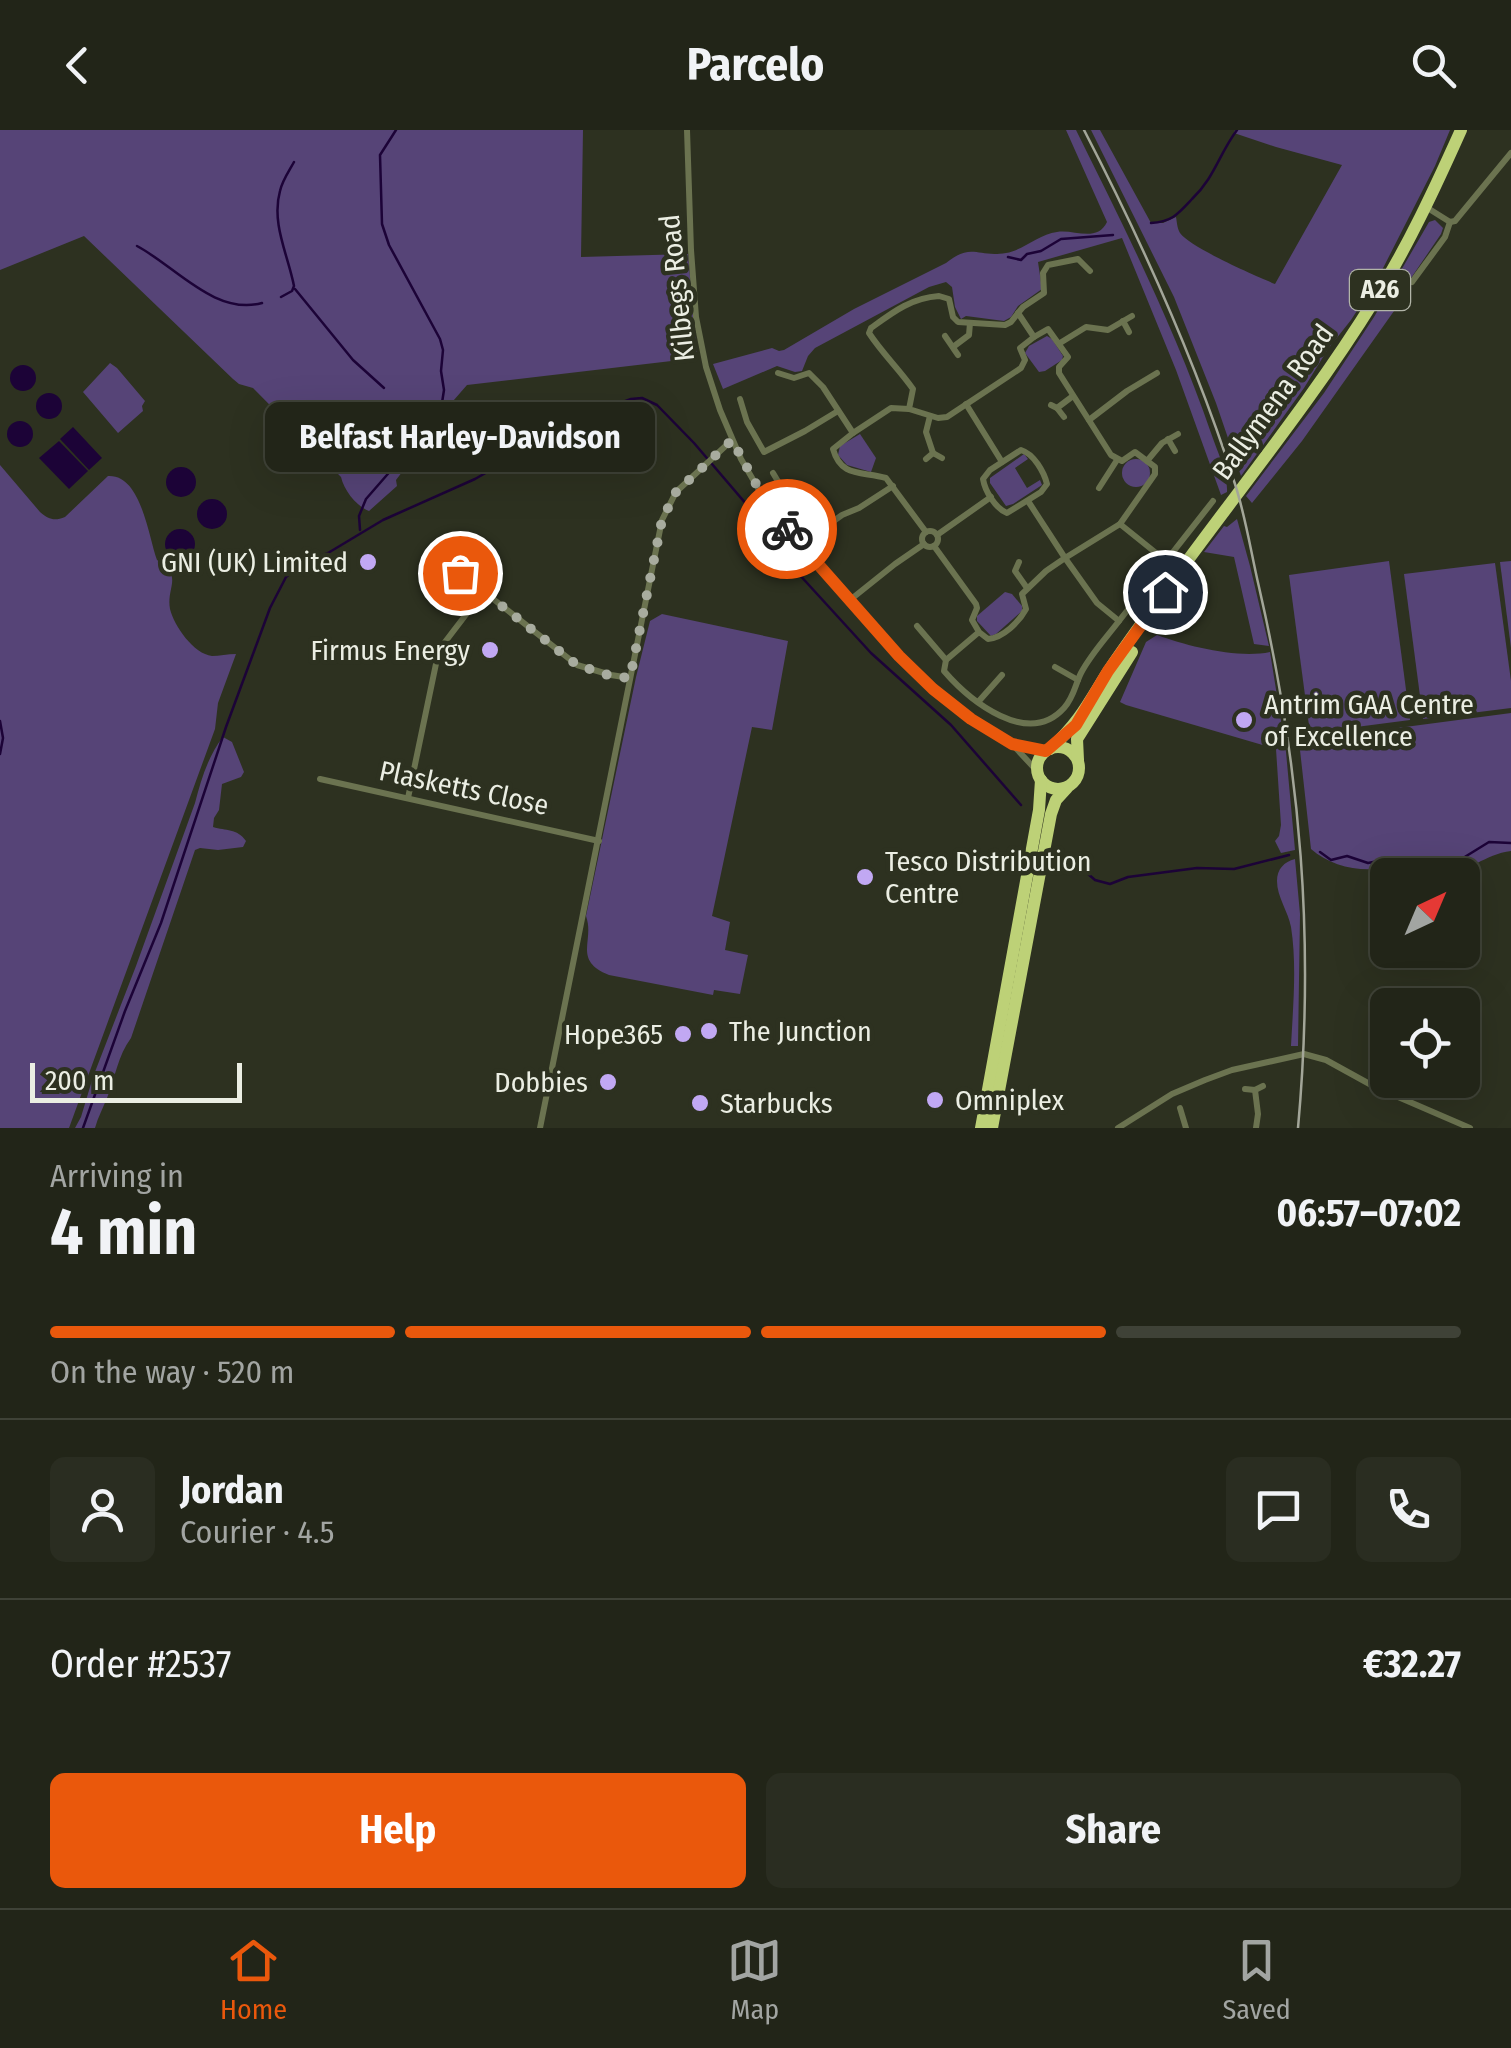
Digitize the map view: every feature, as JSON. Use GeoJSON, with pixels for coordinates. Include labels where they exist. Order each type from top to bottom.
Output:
{"type":"FeatureCollection","features":[{"type":"Feature","properties":{"kind":"highway","name":"Ballymena Road"},"geometry":{"type":"LineString","coordinates":[[1048,750],[1076,725],[1108,671],[1328,371],[1376,298],[1461,130]]}},
{"type":"Feature","properties":{"kind":"highway","name":"Ballymena Road"},"geometry":{"type":"LineString","coordinates":[[1078,760],[1076,747],[1082,729],[1202,539]]}},
{"type":"Feature","properties":{"kind":"highway"},"geometry":{"type":"LineString","coordinates":[[1048,750],[1070,750],[1078,760]]}},
{"type":"Feature","properties":{"kind":"highway","name":"A26"},"geometry":{"type":"LineString","coordinates":[[981,1128],[1039,810],[1038,762],[1048,750]]}},
{"type":"Feature","properties":{"kind":"highway","name":"A26"},"geometry":{"type":"LineString","coordinates":[[992,1128],[1052,814],[1056,800],[1078,775],[1078,760]]}},
{"type":"Feature","properties":{"kind":"highway"},"geometry":{"type":"LineString","coordinates":[[1039,776],[1052,788],[1067,788]]}},
{"type":"Feature","properties":{"kind":"street","name":"Kilbegs Road"},"geometry":{"type":"LineString","coordinates":[[687,130],[696,317],[706,367],[732,440],[762,495],[787,529],[899,656],[971,719],[1012,744],[1039,776]]}},
{"type":"Feature","properties":{"kind":"street"},"geometry":{"type":"LineString","coordinates":[[1425,206],[1450,222],[1458,220],[1511,153]]}},
{"type":"Feature","properties":{"kind":"street"},"geometry":{"type":"LineString","coordinates":[[1412,282],[1444,238],[1450,222]]}},
{"type":"Feature","properties":{"kind":"street"},"geometry":{"type":"LineString","coordinates":[[859,328],[870,330],[903,305],[939,296],[949,299],[955,321],[1005,326],[1022,307],[1044,293],[1043,272],[1048,265],[1078,259],[1090,270]]}},
{"type":"Feature","properties":{"kind":"street"},"geometry":{"type":"LineString","coordinates":[[1018,313],[1034,337]]}},
{"type":"Feature","properties":{"kind":"street"},"geometry":{"type":"LineString","coordinates":[[1060,343],[1086,327],[1106,330],[1132,316]]}},
{"type":"Feature","properties":{"kind":"street"},"geometry":{"type":"LineString","coordinates":[[1123,321],[1130,332]]}},
{"type":"Feature","properties":{"kind":"street"},"geometry":{"type":"LineString","coordinates":[[952,347],[969,335],[970,323]]}},
{"type":"Feature","properties":{"kind":"street"},"geometry":{"type":"LineString","coordinates":[[926,532],[883,476],[849,471],[839,462],[834,449],[891,408],[938,418],[947,416],[1021,368],[1026,360],[1020,348],[1048,329],[1068,357],[1058,372],[1111,455],[1124,460],[1135,452],[1156,471],[1120,524],[1065,558],[1027,588],[1021,595],[1026,609],[1021,617],[995,638],[985,638],[979,632],[972,618],[976,604],[934,546]]}},
{"type":"Feature","properties":{"kind":"street"},"geometry":{"type":"LineString","coordinates":[[870,330],[886,358],[902,372],[912,389],[909,409]]}},
{"type":"Feature","properties":{"kind":"street"},"geometry":{"type":"LineString","coordinates":[[945,336],[958,355]]}},
{"type":"Feature","properties":{"kind":"street"},"geometry":{"type":"LineString","coordinates":[[1142,366],[1151,377],[1154,391]]}},
{"type":"Feature","properties":{"kind":"street"},"geometry":{"type":"LineString","coordinates":[[778,373],[800,378],[809,370],[853,433]]}},
{"type":"Feature","properties":{"kind":"street"},"geometry":{"type":"LineString","coordinates":[[1088,420],[1151,377]]}},
{"type":"Feature","properties":{"kind":"street"},"geometry":{"type":"LineString","coordinates":[[1064,417],[1054,406],[1073,396]]}},
{"type":"Feature","properties":{"kind":"street"},"geometry":{"type":"LineString","coordinates":[[740,399],[747,422],[766,456],[838,411]]}},
{"type":"Feature","properties":{"kind":"street"},"geometry":{"type":"LineString","coordinates":[[966,404],[1002,462]]}},
{"type":"Feature","properties":{"kind":"street"},"geometry":{"type":"LineString","coordinates":[[930,416],[926,432],[930,456],[942,458]]}},
{"type":"Feature","properties":{"kind":"street"},"geometry":{"type":"LineString","coordinates":[[1147,460],[1162,443],[1178,434]]}},
{"type":"Feature","properties":{"kind":"street"},"geometry":{"type":"LineString","coordinates":[[540,1128],[662,520],[676,492],[732,440]]}},
{"type":"Feature","properties":{"kind":"street"},"geometry":{"type":"LineString","coordinates":[[1168,440],[1174,451]]}},
{"type":"Feature","properties":{"kind":"street"},"geometry":{"type":"LineString","coordinates":[[1024,450],[1038,465],[1047,486],[1007,513],[999,509],[984,485],[984,477],[1002,462],[1024,450]]}},
{"type":"Feature","properties":{"kind":"street"},"geometry":{"type":"LineString","coordinates":[[717,452],[742,458]]}},
{"type":"Feature","properties":{"kind":"street"},"geometry":{"type":"LineString","coordinates":[[1098,488],[1117,459]]}},
{"type":"Feature","properties":{"kind":"street"},"geometry":{"type":"LineString","coordinates":[[774,473],[798,515],[817,533],[892,486]]}},
{"type":"Feature","properties":{"kind":"street"},"geometry":{"type":"LineString","coordinates":[[937,535],[991,497]]}},
{"type":"Feature","properties":{"kind":"street"},"geometry":{"type":"LineString","coordinates":[[1028,501],[1092,596],[1118,621]]}},
{"type":"Feature","properties":{"kind":"street"},"geometry":{"type":"LineString","coordinates":[[979,632],[946,660],[945,674],[979,702],[1013,722],[1038,723],[1054,717],[1072,697],[1078,680],[1118,621],[1213,501]]}},
{"type":"Feature","properties":{"kind":"street"},"geometry":{"type":"LineString","coordinates":[[1198,502],[1206,509]]}},
{"type":"Feature","properties":{"kind":"street"},"geometry":{"type":"LineString","coordinates":[[1120,524],[1166,560]]}},
{"type":"Feature","properties":{"kind":"street"},"geometry":{"type":"LineString","coordinates":[[926,532],[937,535]]}},
{"type":"Feature","properties":{"kind":"street"},"geometry":{"type":"LineString","coordinates":[[926,532],[924,544],[934,546]]}},
{"type":"Feature","properties":{"kind":"street"},"geometry":{"type":"LineString","coordinates":[[934,546],[937,535]]}},
{"type":"Feature","properties":{"kind":"street"},"geometry":{"type":"LineString","coordinates":[[850,600],[924,544]]}},
{"type":"Feature","properties":{"kind":"street"},"geometry":{"type":"LineString","coordinates":[[436,554],[577,665],[630,678]]}},
{"type":"Feature","properties":{"kind":"street"},"geometry":{"type":"LineString","coordinates":[[1019,562],[1011,571],[1027,588]]}},
{"type":"Feature","properties":{"kind":"street"},"geometry":{"type":"LineString","coordinates":[[408,798],[437,658],[484,592]]}},
{"type":"Feature","properties":{"kind":"street"},"geometry":{"type":"LineString","coordinates":[[917,626],[946,660]]}},
{"type":"Feature","properties":{"kind":"street"},"geometry":{"type":"LineString","coordinates":[[1055,667],[1078,680]]}},
{"type":"Feature","properties":{"kind":"street"},"geometry":{"type":"LineString","coordinates":[[979,702],[1002,676]]}},
{"type":"Feature","properties":{"kind":"street","name":"Kilbegs Road"},"geometry":{"type":"LineString","coordinates":[[1012,744],[1048,750]]}},
{"type":"Feature","properties":{"kind":"street","name":"Plasketts Close"},"geometry":{"type":"LineString","coordinates":[[320,779],[599,840]]}},
{"type":"Feature","properties":{"kind":"street"},"geometry":{"type":"LineString","coordinates":[[1118,1128],[1172,1094],[1205,1080],[1304,1054],[1326,1060],[1375,1087],[1470,1128]]}},
{"type":"Feature","properties":{"kind":"street"},"geometry":{"type":"LineString","coordinates":[[1245,1089],[1259,1088],[1256,1128]]}},
{"type":"Feature","properties":{"kind":"street"},"geometry":{"type":"LineString","coordinates":[[1186,1128],[1181,1112],[1193,1113]]}},
{"type":"Feature","properties":{"kind":"shaded area"},"geometry":{"type":"Polygon","coordinates":[[[0,130],[583,130],[581,257],[688,254],[697,358],[467,385],[440,416],[440,422],[396,480],[397,486],[369,511],[355,501],[341,477],[253,388],[233,379],[84,236],[0,270],[0,130]]]}},
{"type":"Feature","properties":{"kind":"shaded area"},"geometry":{"type":"Polygon","coordinates":[[[1066,130],[1076,130],[1165,317],[1222,462],[1227,492],[1221,495],[1122,238],[1038,262],[1042,289],[1004,321],[966,316],[961,319],[952,287],[946,282],[929,287],[815,348],[802,371],[777,366],[723,389],[713,364],[772,348],[784,350],[962,253],[1006,253],[1050,233],[1091,234],[1103,228],[1107,222],[1066,130]]]}},
{"type":"Feature","properties":{"kind":"shaded area"},"geometry":{"type":"Polygon","coordinates":[[[1091,130],[1100,130],[1151,223],[1176,217],[1179,231],[1186,239],[1275,284],[1342,165],[1276,147],[1234,133],[1235,130],[1450,130],[1378,278],[1241,476],[1174,297],[1091,130]]]}},
{"type":"Feature","properties":{"kind":"shaded area"},"geometry":{"type":"Polygon","coordinates":[[[1435,220],[1443,228],[1441,234],[1409,281],[1411,287],[1302,441],[1252,503],[1246,496],[1324,393],[1429,222],[1435,220]]]}},
{"type":"Feature","properties":{"kind":"shaded area"},"geometry":{"type":"Polygon","coordinates":[[[1047,336],[1063,356],[1039,372],[1025,353],[1029,346],[1047,336]]]}},
{"type":"Feature","properties":{"kind":"shaded area"},"geometry":{"type":"Polygon","coordinates":[[[110,363],[145,401],[143,411],[118,433],[83,392],[110,363]]]}},
{"type":"Feature","properties":{"kind":"shaded area"},"geometry":{"type":"Polygon","coordinates":[[[23,365],[32,369],[36,378],[32,387],[23,391],[14,387],[10,378],[14,369],[23,365]]]}},
{"type":"Feature","properties":{"kind":"shaded area"},"geometry":{"type":"Polygon","coordinates":[[[49,393],[58,397],[62,406],[58,415],[49,419],[40,415],[36,406],[40,397],[49,393]]]}},
{"type":"Feature","properties":{"kind":"shaded area"},"geometry":{"type":"Polygon","coordinates":[[[20,421],[29,425],[33,434],[29,443],[20,447],[11,443],[7,434],[11,425],[20,421]]]}},
{"type":"Feature","properties":{"kind":"shaded area"},"geometry":{"type":"Polygon","coordinates":[[[73,427],[102,458],[89,470],[60,439],[73,427]]]}},
{"type":"Feature","properties":{"kind":"shaded area"},"geometry":{"type":"Polygon","coordinates":[[[860,434],[876,458],[871,472],[847,465],[838,455],[840,446],[860,434]]]}},
{"type":"Feature","properties":{"kind":"shaded area"},"geometry":{"type":"Polygon","coordinates":[[[59,441],[88,471],[69,489],[39,458],[59,441]]]}},
{"type":"Feature","properties":{"kind":"shaded area"},"geometry":{"type":"Polygon","coordinates":[[[1024,454],[1028,459],[1015,468],[1027,488],[1040,480],[1042,485],[1006,506],[990,478],[1024,454]]]}},
{"type":"Feature","properties":{"kind":"shaded area"},"geometry":{"type":"Polygon","coordinates":[[[1136,459],[1146,463],[1150,473],[1146,483],[1136,487],[1126,483],[1122,473],[1126,463],[1136,459]]]}},
{"type":"Feature","properties":{"kind":"shaded area"},"geometry":{"type":"Polygon","coordinates":[[[0,465],[40,512],[52,519],[65,517],[108,476],[128,485],[142,508],[157,560],[170,571],[170,609],[180,631],[205,654],[236,654],[218,703],[215,729],[69,1128],[0,1128],[0,465]]]}},
{"type":"Feature","properties":{"kind":"shaded area"},"geometry":{"type":"Polygon","coordinates":[[[181,467],[192,471],[196,482],[192,493],[181,497],[170,493],[166,482],[170,471],[181,467]]]}},
{"type":"Feature","properties":{"kind":"shaded area"},"geometry":{"type":"Polygon","coordinates":[[[212,499],[223,503],[227,514],[223,525],[212,529],[201,525],[197,514],[201,503],[212,499]]]}},
{"type":"Feature","properties":{"kind":"shaded area"},"geometry":{"type":"Polygon","coordinates":[[[1237,519],[1269,646],[1254,644],[1234,557],[1204,552],[1224,526],[1237,519]]]}},
{"type":"Feature","properties":{"kind":"shaded area"},"geometry":{"type":"Polygon","coordinates":[[[180,529],[191,533],[195,544],[191,555],[180,559],[169,555],[165,544],[169,533],[180,529]]]}},
{"type":"Feature","properties":{"kind":"shaded area"},"geometry":{"type":"Polygon","coordinates":[[[1389,561],[1410,720],[1310,733],[1289,575],[1389,561]]]}},
{"type":"Feature","properties":{"kind":"shaded area"},"geometry":{"type":"Polygon","coordinates":[[[1511,561],[1511,648],[1500,562],[1511,561]]]}},
{"type":"Feature","properties":{"kind":"shaded area"},"geometry":{"type":"Polygon","coordinates":[[[1495,563],[1511,708],[1423,719],[1404,574],[1495,563]]]}},
{"type":"Feature","properties":{"kind":"shaded area"},"geometry":{"type":"Polygon","coordinates":[[[1005,592],[1012,594],[1022,611],[991,636],[977,616],[1005,592]]]}},
{"type":"Feature","properties":{"kind":"shaded area"},"geometry":{"type":"Polygon","coordinates":[[[662,614],[788,641],[772,730],[752,727],[712,916],[730,922],[725,950],[748,955],[740,994],[714,990],[713,995],[609,975],[591,963],[588,956],[586,916],[636,677],[650,621],[662,614]]]}},
{"type":"Feature","properties":{"kind":"shaded area"},"geometry":{"type":"Polygon","coordinates":[[[1157,635],[1228,653],[1270,652],[1286,752],[1295,850],[1281,853],[1275,841],[1281,825],[1276,749],[1120,702],[1146,642],[1157,635]]]}},
{"type":"Feature","properties":{"kind":"shaded area"},"geometry":{"type":"Polygon","coordinates":[[[1511,713],[1511,851],[1480,862],[1480,858],[1370,858],[1367,869],[1325,859],[1311,849],[1299,741],[1511,713]]]}},
{"type":"Feature","properties":{"kind":"shaded area"},"geometry":{"type":"Polygon","coordinates":[[[223,737],[232,742],[244,772],[222,784],[213,827],[235,832],[246,841],[243,847],[195,850],[131,1038],[95,1128],[75,1128],[206,768],[223,737]]]}},
{"type":"Feature","properties":{"kind":"shaded area"},"geometry":{"type":"Polygon","coordinates":[[[1295,859],[1300,914],[1298,1046],[1291,1046],[1293,941],[1277,881],[1282,867],[1295,859]]]}},
{"type":"Feature","properties":{"kind":"waterway"},"geometry":{"type":"LineString","coordinates":[[360,530],[359,516],[366,499],[427,429],[441,409],[444,390],[440,339],[389,245],[382,224],[380,155],[396,130]]}},
{"type":"Feature","properties":{"kind":"waterway"},"geometry":{"type":"LineString","coordinates":[[1151,223],[1174,216],[1200,191],[1237,130]]}},
{"type":"Feature","properties":{"kind":"waterway"},"geometry":{"type":"LineString","coordinates":[[281,297],[294,286],[279,227],[278,203],[282,184],[294,162]]}},
{"type":"Feature","properties":{"kind":"waterway"},"geometry":{"type":"LineString","coordinates":[[1008,257],[1021,260],[1061,239],[1113,235]]}},
{"type":"Feature","properties":{"kind":"waterway"},"geometry":{"type":"LineString","coordinates":[[137,246],[212,296],[245,305],[262,303]]}},
{"type":"Feature","properties":{"kind":"waterway"},"geometry":{"type":"LineString","coordinates":[[295,289],[353,360],[384,388]]}},
{"type":"Feature","properties":{"kind":"waterway"},"geometry":{"type":"LineString","coordinates":[[83,1128],[161,923],[226,727],[270,608],[286,577],[303,563],[328,553],[383,520],[475,479],[585,416],[631,399],[642,398],[657,405],[694,443],[753,512],[797,572],[871,653],[951,725],[1021,805]]}},
{"type":"Feature","properties":{"kind":"waterway"},"geometry":{"type":"LineString","coordinates":[[0,721],[0,754]]}},
{"type":"Feature","properties":{"kind":"waterway"},"geometry":{"type":"LineString","coordinates":[[1320,852],[1331,860],[1347,856],[1368,863],[1389,859],[1442,871],[1489,842],[1511,843]]}},
{"type":"Feature","properties":{"kind":"waterway"},"geometry":{"type":"LineString","coordinates":[[1061,856],[1095,880],[1110,884],[1128,877],[1197,868],[1234,869],[1289,855]]}},
{"type":"Feature","properties":{"kind":"railway"},"geometry":{"type":"LineString","coordinates":[[1084,130],[1186,348],[1220,438],[1248,536],[1285,722],[1301,856],[1305,990],[1298,1128]]}},
{"type":"Feature","properties":{"kind":"way so far"},"geometry":{"type":"LineString","coordinates":[[460,573],[577,665],[630,678],[662,520],[676,492],[732,440],[762,495],[787,529]]}},
{"type":"Feature","properties":{"kind":"place","name":"GNI (UK) Limited"},"geometry":{"type":"Point","coordinates":[368,562]}},
{"type":"Feature","properties":{"kind":"place","name":"Belfast Harley-Davidson"},"geometry":{"type":"Point","coordinates":[460,573]}},
{"type":"Feature","properties":{"kind":"place","name":"Firmus Energy"},"geometry":{"type":"Point","coordinates":[490,650]}},
{"type":"Feature","properties":{"kind":"place","name":"Antrim GAA Centre of Excellence"},"geometry":{"type":"Point","coordinates":[1244,720]}},
{"type":"Feature","properties":{"kind":"place","name":"Tesco Distribution Centre"},"geometry":{"type":"Point","coordinates":[865,877]}},
{"type":"Feature","properties":{"kind":"place","name":"The Junction"},"geometry":{"type":"Point","coordinates":[709,1031]}},
{"type":"Feature","properties":{"kind":"place","name":"Hope365"},"geometry":{"type":"Point","coordinates":[683,1034]}},
{"type":"Feature","properties":{"kind":"place","name":"Dobbies"},"geometry":{"type":"Point","coordinates":[608,1082]}},
{"type":"Feature","properties":{"kind":"place","name":"Omniplex"},"geometry":{"type":"Point","coordinates":[935,1100]}},
{"type":"Feature","properties":{"kind":"place","name":"Starbucks"},"geometry":{"type":"Point","coordinates":[700,1103]}},
{"type":"Feature","properties":{"kind":"route"},"geometry":{"type":"LineString","coordinates":[[787,529],[933,689],[1012,744],[1046,751],[1076,725],[1108,671],[1165,592]]}}]}
